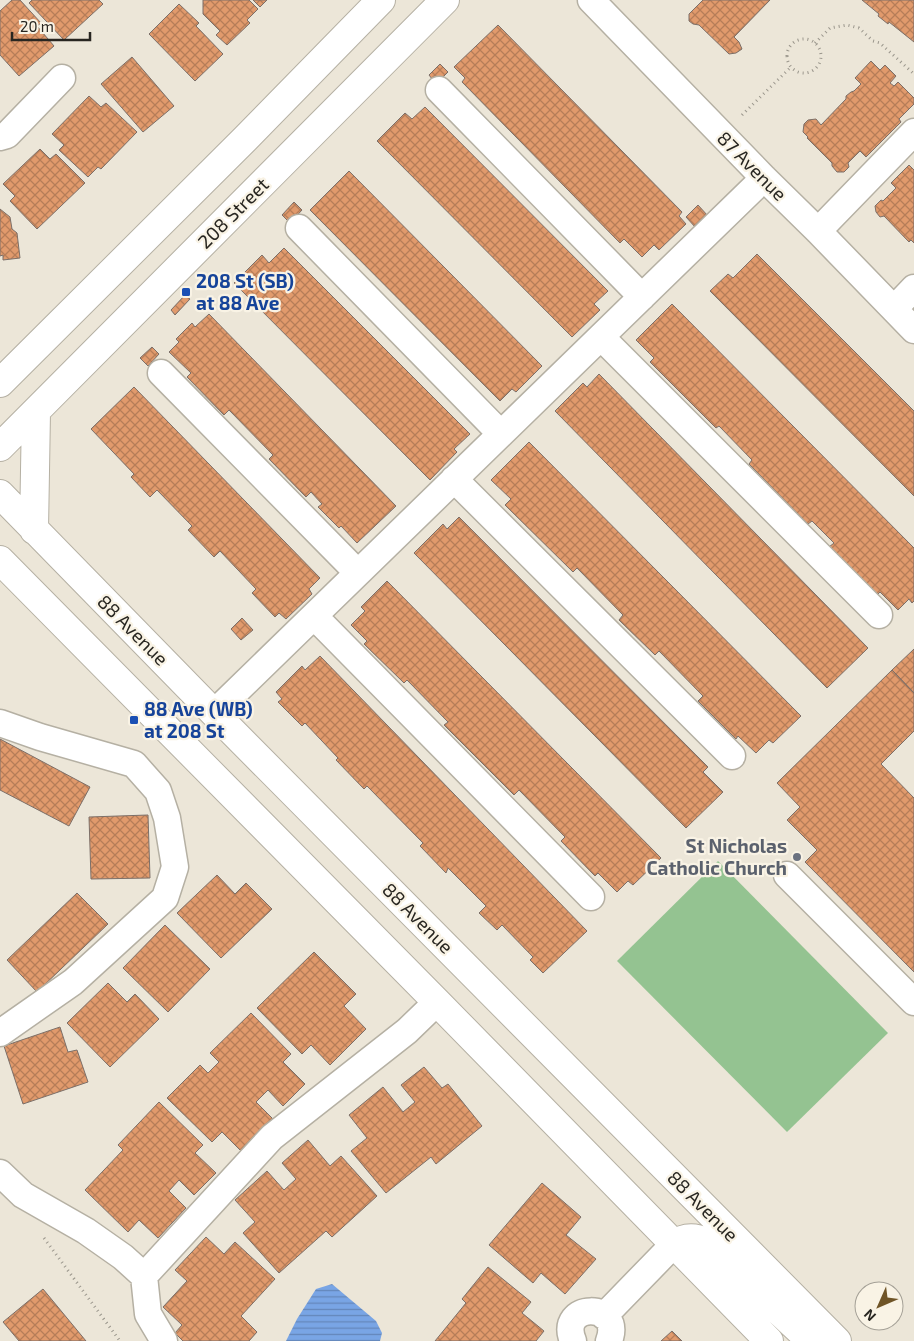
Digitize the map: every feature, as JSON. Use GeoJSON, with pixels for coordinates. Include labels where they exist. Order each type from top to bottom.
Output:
{"type":"FeatureCollection","features":[{"type":"Feature","properties":{"kind":"main road"},"geometry":{"type":"LineString","coordinates":[[4,376],[237,147],[381,0]]}},
{"type":"Feature","properties":{"kind":"main road","name":"208 Street"},"geometry":{"type":"LineString","coordinates":[[0,447],[445,0]]}},
{"type":"Feature","properties":{"kind":"main road"},"geometry":{"type":"LineString","coordinates":[[34,530],[36,412]]}},
{"type":"Feature","properties":{"kind":"main road","name":"88 Avenue"},"geometry":{"type":"LineString","coordinates":[[0,494],[214,713],[837,1341]]}},
{"type":"Feature","properties":{"kind":"main road"},"geometry":{"type":"LineString","coordinates":[[5,570],[437,1002],[769,1341]]}},
{"type":"Feature","properties":{"kind":"main road"},"geometry":{"type":"LineString","coordinates":[[673,1245],[680,1240],[692,1238],[705,1242],[811,1341]]}},
{"type":"Feature","properties":{"kind":"street","name":"87 Avenue"},"geometry":{"type":"LineString","coordinates":[[592,0],[914,330]]}},
{"type":"Feature","properties":{"kind":"street"},"geometry":{"type":"LineString","coordinates":[[0,137],[7,135],[62,78]]}},
{"type":"Feature","properties":{"kind":"street"},"geometry":{"type":"LineString","coordinates":[[439,90],[642,297]]}},
{"type":"Feature","properties":{"kind":"street"},"geometry":{"type":"LineString","coordinates":[[818,231],[914,132]]}},
{"type":"Feature","properties":{"kind":"street"},"geometry":{"type":"LineString","coordinates":[[214,713],[764,178]]}},
{"type":"Feature","properties":{"kind":"street"},"geometry":{"type":"LineString","coordinates":[[299,228],[501,434]]}},
{"type":"Feature","properties":{"kind":"street"},"geometry":{"type":"LineString","coordinates":[[894,309],[914,288]]}},
{"type":"Feature","properties":{"kind":"street"},"geometry":{"type":"LineString","coordinates":[[601,337],[878,615]]}},
{"type":"Feature","properties":{"kind":"street"},"geometry":{"type":"LineString","coordinates":[[161,372],[358,573]]}},
{"type":"Feature","properties":{"kind":"street"},"geometry":{"type":"LineString","coordinates":[[454,479],[732,756]]}},
{"type":"Feature","properties":{"kind":"street"},"geometry":{"type":"LineString","coordinates":[[314,616],[591,897]]}},
{"type":"Feature","properties":{"kind":"street"},"geometry":{"type":"LineString","coordinates":[[0,723],[40,737],[134,764],[158,790],[167,818],[175,867],[165,898],[72,982],[0,1033]]}},
{"type":"Feature","properties":{"kind":"street"},"geometry":{"type":"LineString","coordinates":[[787,875],[914,1002]]}},
{"type":"Feature","properties":{"kind":"street"},"geometry":{"type":"LineString","coordinates":[[144,1276],[272,1137],[407,1031],[437,1002]]}},
{"type":"Feature","properties":{"kind":"street"},"geometry":{"type":"LineString","coordinates":[[0,1173],[23,1195],[86,1231],[123,1257],[144,1276],[148,1314],[164,1341]]}},
{"type":"Feature","properties":{"kind":"street"},"geometry":{"type":"LineString","coordinates":[[604,1316],[673,1245]]}},
{"type":"Feature","properties":{"kind":"street"},"geometry":{"type":"LineString","coordinates":[[573,1341],[570,1333],[574,1320],[578,1314],[592,1310],[599,1312],[609,1321],[611,1327],[609,1341]]}},
{"type":"Feature","properties":{"kind":"path"},"geometry":{"type":"LineString","coordinates":[[815,43],[830,28],[847,24],[859,28],[914,74]]}},
{"type":"Feature","properties":{"kind":"path"},"geometry":{"type":"LineString","coordinates":[[805,39],[819,47],[821,52],[820,64],[812,72],[801,73],[791,68],[787,57],[788,51],[794,42],[805,39]]}},
{"type":"Feature","properties":{"kind":"path"},"geometry":{"type":"LineString","coordinates":[[742,115],[791,68]]}},
{"type":"Feature","properties":{"kind":"path"},"geometry":{"type":"LineString","coordinates":[[42,1234],[45,1241],[120,1341]]}},
{"type":"Feature","properties":{"kind":"green space"},"geometry":{"type":"Polygon","coordinates":[[[718,861],[888,1033],[787,1132],[617,961],[718,861]]]}},
{"type":"Feature","properties":{"kind":"water"},"geometry":{"type":"Polygon","coordinates":[[[332,1284],[376,1321],[382,1333],[380,1341],[286,1341],[316,1289],[332,1284]]]}},
{"type":"Feature","properties":{"kind":"building"},"geometry":{"type":"Polygon","coordinates":[[[12,0],[20,0],[41,23],[37,26],[54,46],[19,76],[0,55],[0,11],[12,0]]]}},
{"type":"Feature","properties":{"kind":"building"},"geometry":{"type":"Polygon","coordinates":[[[32,0],[99,0],[103,4],[64,40],[29,3],[32,0]]]}},
{"type":"Feature","properties":{"kind":"building"},"geometry":{"type":"Polygon","coordinates":[[[203,0],[249,0],[258,9],[247,20],[250,23],[227,45],[216,35],[220,31],[203,14],[203,0]]]}},
{"type":"Feature","properties":{"kind":"building"},"geometry":{"type":"Polygon","coordinates":[[[253,0],[267,0],[260,7],[253,0]]]}},
{"type":"Feature","properties":{"kind":"building"},"geometry":{"type":"Polygon","coordinates":[[[703,0],[770,0],[734,37],[742,49],[736,53],[729,54],[699,25],[689,21],[689,14],[703,0]]]}},
{"type":"Feature","properties":{"kind":"building"},"geometry":{"type":"Polygon","coordinates":[[[862,0],[914,0],[914,42],[889,22],[888,24],[878,16],[879,14],[862,0]]]}},
{"type":"Feature","properties":{"kind":"building"},"geometry":{"type":"Polygon","coordinates":[[[179,4],[199,23],[196,26],[223,54],[195,81],[149,34],[179,4]]]}},
{"type":"Feature","properties":{"kind":"building"},"geometry":{"type":"Polygon","coordinates":[[[498,25],[682,212],[679,216],[686,224],[659,250],[654,245],[642,257],[624,239],[620,243],[462,82],[465,78],[454,67],[498,25]]]}},
{"type":"Feature","properties":{"kind":"building"},"geometry":{"type":"Polygon","coordinates":[[[132,57],[174,106],[143,132],[101,84],[132,57]]]}},
{"type":"Feature","properties":{"kind":"building"},"geometry":{"type":"Polygon","coordinates":[[[871,61],[880,70],[885,65],[896,76],[890,83],[894,86],[898,82],[914,98],[914,104],[899,119],[901,122],[866,157],[860,151],[848,163],[849,167],[844,172],[837,172],[832,163],[807,138],[803,132],[804,124],[808,120],[816,119],[821,125],[846,99],[846,96],[861,84],[855,78],[871,61]]]}},
{"type":"Feature","properties":{"kind":"building"},"geometry":{"type":"Polygon","coordinates":[[[440,64],[448,72],[436,84],[429,75],[440,64]]]}},
{"type":"Feature","properties":{"kind":"building"},"geometry":{"type":"Polygon","coordinates":[[[89,96],[101,107],[106,103],[137,132],[101,169],[98,167],[88,177],[59,150],[64,145],[52,134],[89,96]]]}},
{"type":"Feature","properties":{"kind":"building"},"geometry":{"type":"Polygon","coordinates":[[[425,107],[608,291],[594,304],[600,310],[572,337],[377,141],[405,113],[412,119],[425,107]]]}},
{"type":"Feature","properties":{"kind":"building"},"geometry":{"type":"Polygon","coordinates":[[[40,149],[50,159],[56,154],[85,183],[37,229],[10,201],[15,196],[3,184],[40,149]]]}},
{"type":"Feature","properties":{"kind":"building"},"geometry":{"type":"Polygon","coordinates":[[[909,165],[914,170],[914,243],[911,240],[909,242],[884,216],[880,217],[876,212],[875,206],[896,188],[891,183],[909,165]]]}},
{"type":"Feature","properties":{"kind":"building"},"geometry":{"type":"Polygon","coordinates":[[[349,171],[542,366],[516,392],[512,389],[500,401],[310,210],[349,171]]]}},
{"type":"Feature","properties":{"kind":"building"},"geometry":{"type":"Polygon","coordinates":[[[294,202],[302,210],[290,223],[282,215],[294,202]]]}},
{"type":"Feature","properties":{"kind":"building"},"geometry":{"type":"Polygon","coordinates":[[[698,205],[708,216],[696,228],[686,217],[698,205]]]}},
{"type":"Feature","properties":{"kind":"building"},"geometry":{"type":"Polygon","coordinates":[[[0,209],[10,217],[12,229],[17,233],[20,258],[3,260],[3,255],[0,256],[0,209]]]}},
{"type":"Feature","properties":{"kind":"building"},"geometry":{"type":"Polygon","coordinates":[[[284,248],[470,434],[454,449],[457,452],[430,480],[234,283],[262,255],[269,263],[284,248]]]}},
{"type":"Feature","properties":{"kind":"building"},"geometry":{"type":"Polygon","coordinates":[[[757,254],[914,411],[914,496],[710,291],[728,274],[733,278],[757,254]]]}},
{"type":"Feature","properties":{"kind":"building"},"geometry":{"type":"Polygon","coordinates":[[[185,295],[190,299],[175,315],[171,310],[185,295]]]}},
{"type":"Feature","properties":{"kind":"building"},"geometry":{"type":"Polygon","coordinates":[[[672,304],[914,548],[914,601],[912,603],[909,599],[898,610],[880,592],[877,595],[829,547],[834,543],[812,521],[808,524],[749,464],[752,460],[719,426],[716,428],[650,362],[654,358],[636,340],[672,304]]]}},
{"type":"Feature","properties":{"kind":"building"},"geometry":{"type":"Polygon","coordinates":[[[209,314],[396,506],[357,543],[341,526],[339,528],[318,507],[322,504],[311,492],[306,497],[269,459],[273,455],[229,410],[224,415],[187,377],[191,373],[169,352],[179,342],[176,339],[192,323],[195,327],[209,314]]]}},
{"type":"Feature","properties":{"kind":"building"},"geometry":{"type":"Polygon","coordinates":[[[152,347],[159,354],[148,366],[140,358],[152,347]]]}},
{"type":"Feature","properties":{"kind":"building"},"geometry":{"type":"Polygon","coordinates":[[[599,374],[868,648],[827,688],[555,411],[583,383],[587,387],[599,374]]]}},
{"type":"Feature","properties":{"kind":"building"},"geometry":{"type":"Polygon","coordinates":[[[134,387],[320,578],[309,589],[312,594],[286,619],[279,613],[275,617],[252,593],[256,589],[220,551],[214,557],[188,530],[192,526],[157,490],[150,497],[131,477],[134,474],[91,429],[134,387]]]}},
{"type":"Feature","properties":{"kind":"building"},"geometry":{"type":"Polygon","coordinates":[[[529,442],[801,716],[773,743],[769,740],[756,753],[738,736],[736,739],[698,701],[703,696],[659,651],[655,655],[619,620],[623,615],[577,568],[573,572],[505,505],[511,499],[491,480],[529,442]]]}},
{"type":"Feature","properties":{"kind":"building"},"geometry":{"type":"Polygon","coordinates":[[[459,517],[708,767],[703,772],[723,792],[686,828],[414,553],[443,524],[447,529],[459,517]]]}},
{"type":"Feature","properties":{"kind":"building"},"geometry":{"type":"Polygon","coordinates":[[[387,581],[661,858],[633,885],[628,881],[617,892],[598,873],[595,876],[561,841],[565,837],[519,790],[514,795],[444,725],[448,722],[407,680],[404,683],[364,644],[367,641],[351,625],[365,611],[361,607],[387,581]]]}},
{"type":"Feature","properties":{"kind":"building"},"geometry":{"type":"Polygon","coordinates":[[[242,618],[253,630],[241,640],[231,629],[242,618]]]}},
{"type":"Feature","properties":{"kind":"building"},"geometry":{"type":"Polygon","coordinates":[[[914,649],[914,693],[892,670],[914,649]]]}},
{"type":"Feature","properties":{"kind":"building"},"geometry":{"type":"Polygon","coordinates":[[[320,656],[587,931],[543,973],[530,960],[533,957],[502,925],[497,930],[479,913],[486,906],[448,868],[446,873],[420,846],[423,843],[367,786],[364,789],[336,760],[338,758],[305,723],[302,726],[278,702],[282,699],[276,692],[302,666],[305,670],[320,656]]]}},
{"type":"Feature","properties":{"kind":"building"},"geometry":{"type":"Polygon","coordinates":[[[892,670],[914,693],[914,731],[881,764],[914,798],[914,972],[805,862],[817,850],[787,820],[800,807],[777,783],[892,670]]]}},
{"type":"Feature","properties":{"kind":"building"},"geometry":{"type":"Polygon","coordinates":[[[0,739],[90,787],[69,826],[0,790],[0,739]]]}},
{"type":"Feature","properties":{"kind":"building"},"geometry":{"type":"Polygon","coordinates":[[[148,815],[150,878],[91,879],[89,817],[148,815]]]}},
{"type":"Feature","properties":{"kind":"building"},"geometry":{"type":"Polygon","coordinates":[[[217,875],[235,894],[246,883],[272,909],[221,958],[177,913],[217,875]]]}},
{"type":"Feature","properties":{"kind":"building"},"geometry":{"type":"Polygon","coordinates":[[[77,893],[108,924],[37,992],[7,960],[77,893]]]}},
{"type":"Feature","properties":{"kind":"building"},"geometry":{"type":"Polygon","coordinates":[[[165,925],[210,969],[168,1012],[123,968],[165,925]]]}},
{"type":"Feature","properties":{"kind":"building"},"geometry":{"type":"Polygon","coordinates":[[[314,952],[356,994],[344,1006],[366,1029],[330,1065],[311,1045],[302,1054],[257,1008],[314,952]]]}},
{"type":"Feature","properties":{"kind":"building"},"geometry":{"type":"Polygon","coordinates":[[[108,983],[127,1002],[135,994],[159,1019],[110,1067],[67,1023],[108,983]]]}},
{"type":"Feature","properties":{"kind":"building"},"geometry":{"type":"Polygon","coordinates":[[[251,1013],[291,1054],[283,1062],[305,1084],[283,1106],[268,1090],[256,1102],[274,1120],[242,1152],[222,1132],[212,1142],[167,1098],[200,1065],[208,1073],[219,1062],[210,1053],[251,1013]]]}},
{"type":"Feature","properties":{"kind":"building"},"geometry":{"type":"Polygon","coordinates":[[[60,1027],[68,1052],[77,1050],[88,1082],[23,1104],[4,1046],[60,1027]]]}},
{"type":"Feature","properties":{"kind":"building"},"geometry":{"type":"Polygon","coordinates":[[[424,1067],[442,1088],[448,1084],[482,1126],[436,1164],[431,1157],[386,1193],[351,1151],[367,1138],[349,1115],[383,1087],[403,1112],[415,1102],[401,1085],[424,1067]]]}},
{"type":"Feature","properties":{"kind":"building"},"geometry":{"type":"Polygon","coordinates":[[[159,1102],[203,1145],[195,1153],[216,1173],[194,1195],[179,1180],[169,1191],[186,1208],[158,1238],[139,1220],[128,1232],[85,1190],[123,1150],[118,1145],[159,1102]]]}},
{"type":"Feature","properties":{"kind":"building"},"geometry":{"type":"Polygon","coordinates":[[[308,1140],[330,1166],[341,1156],[377,1196],[332,1237],[326,1231],[279,1273],[243,1233],[255,1222],[235,1200],[267,1171],[284,1190],[296,1179],[282,1163],[308,1140]]]}},
{"type":"Feature","properties":{"kind":"building"},"geometry":{"type":"Polygon","coordinates":[[[542,1183],[581,1217],[566,1235],[596,1259],[565,1294],[541,1273],[533,1283],[489,1245],[542,1183]]]}},
{"type":"Feature","properties":{"kind":"building"},"geometry":{"type":"Polygon","coordinates":[[[206,1237],[224,1254],[235,1242],[275,1279],[241,1316],[257,1332],[249,1341],[183,1341],[175,1333],[182,1325],[163,1307],[187,1281],[175,1270],[206,1237]]]}},
{"type":"Feature","properties":{"kind":"building"},"geometry":{"type":"Polygon","coordinates":[[[488,1267],[531,1302],[522,1313],[544,1331],[536,1341],[435,1341],[466,1303],[462,1299],[488,1267]]]}},
{"type":"Feature","properties":{"kind":"building"},"geometry":{"type":"Polygon","coordinates":[[[43,1289],[86,1341],[19,1341],[3,1322],[43,1289]]]}},
{"type":"Feature","properties":{"kind":"building"},"geometry":{"type":"Polygon","coordinates":[[[672,1331],[682,1341],[661,1341],[672,1331]]]}},
{"type":"Feature","properties":{"kind":"place","name":"208 St (SB) at 88 Ave"},"geometry":{"type":"Point","coordinates":[186,292]}},
{"type":"Feature","properties":{"kind":"place","name":"88 Ave (WB) at 208 St"},"geometry":{"type":"Point","coordinates":[134,720]}},
{"type":"Feature","properties":{"kind":"place","name":"St Nicholas Catholic Church"},"geometry":{"type":"Point","coordinates":[797,857]}}]}
